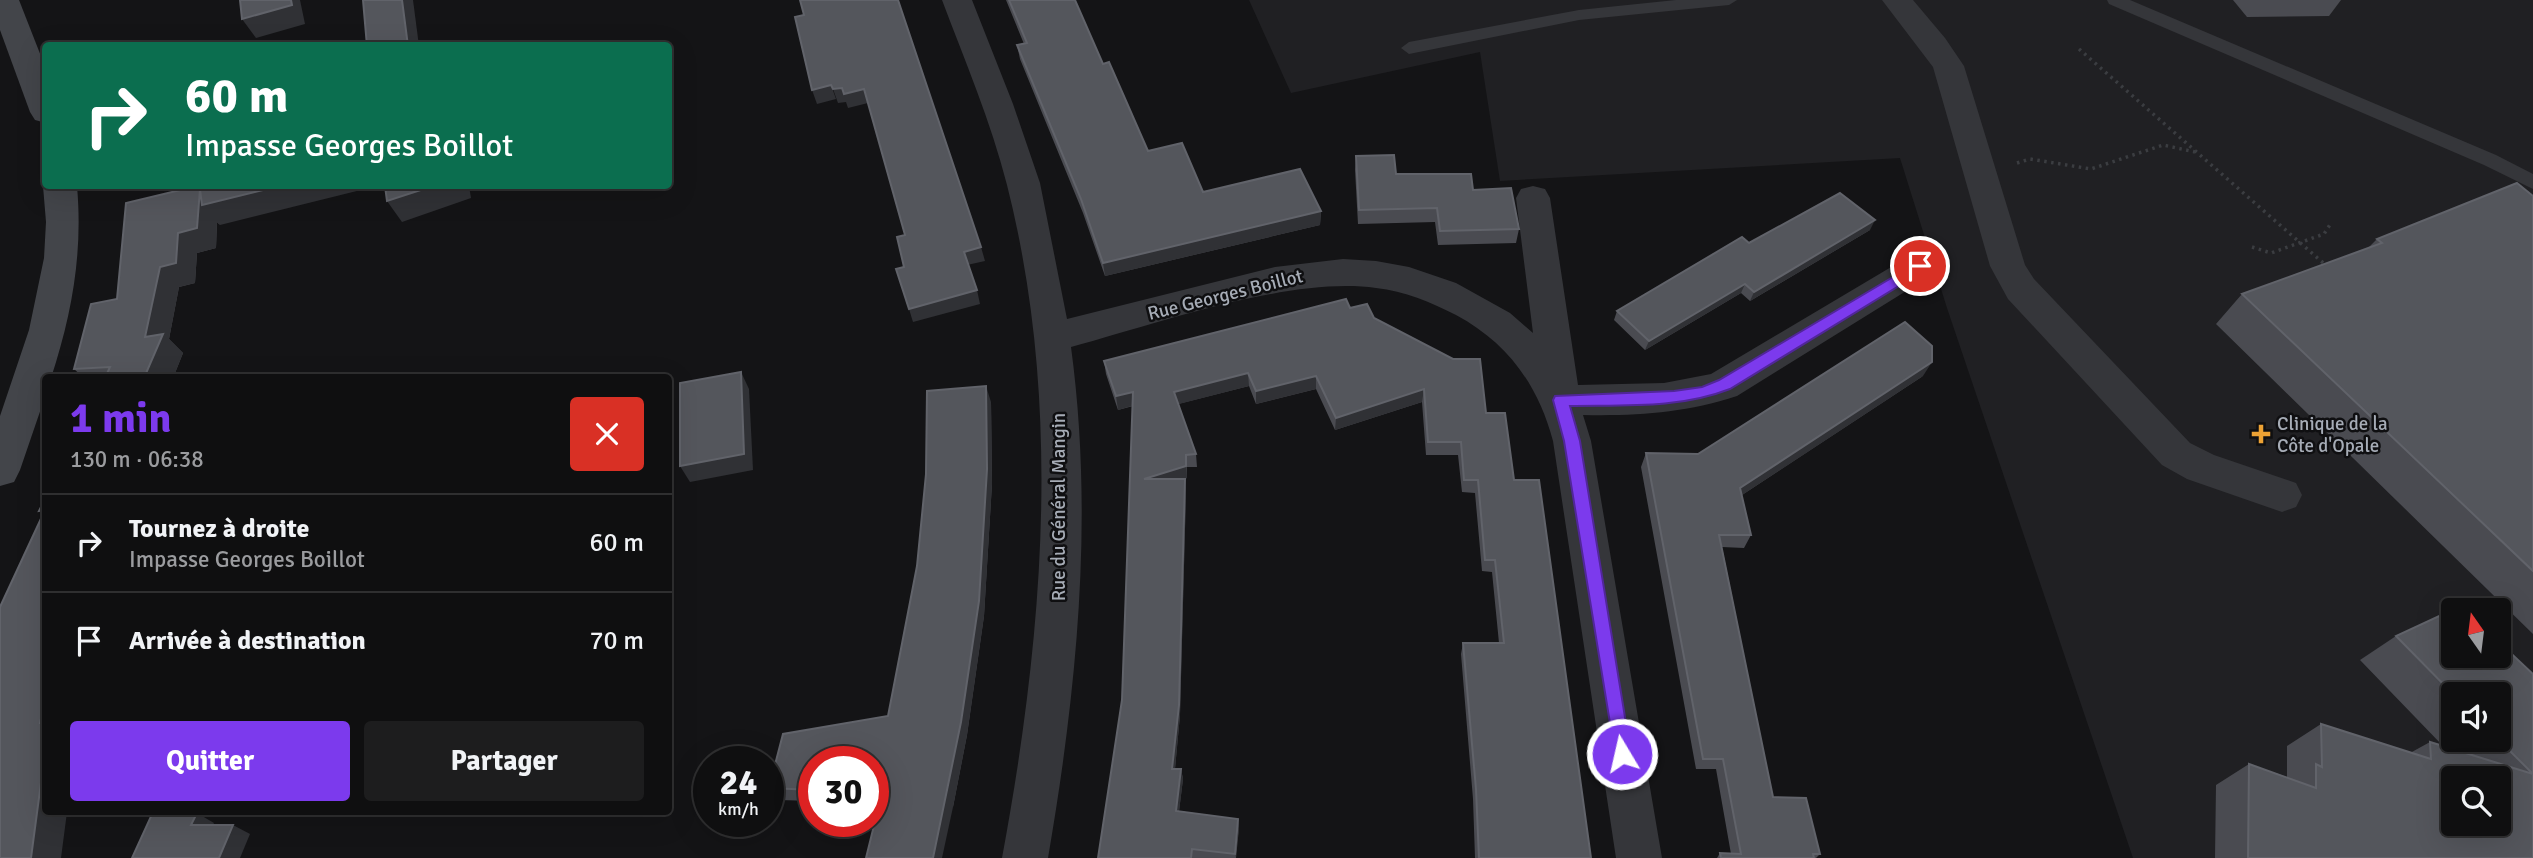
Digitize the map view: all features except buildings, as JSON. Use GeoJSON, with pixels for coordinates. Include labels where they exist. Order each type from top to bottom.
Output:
{"type":"FeatureCollection","features":[{"type":"Feature","properties":{"kind":"main road"},"geometry":{"type":"LineString","coordinates":[[4,0],[42,101]]}},
{"type":"Feature","properties":{"kind":"main road"},"geometry":{"type":"LineString","coordinates":[[3,452],[36,363],[55,290],[63,225],[60,189]]}},
{"type":"Feature","properties":{"kind":"street","name":"Rue du Général Mangin"},"geometry":{"type":"LineString","coordinates":[[957,0],[1009,139],[1030,209],[1053,337],[1062,471],[1056,631],[1041,774],[1025,858]]}},
{"type":"Feature","properties":{"kind":"street"},"geometry":{"type":"LineString","coordinates":[[1897,0],[1934,44],[1948,66],[2008,266],[2021,289],[2157,437],[2187,461],[2281,495]]}},
{"type":"Feature","properties":{"kind":"street","name":"Rue Georges Boillot"},"geometry":{"type":"LineString","coordinates":[[1533,198],[1561,400],[1572,441],[1639,858]]}},
{"type":"Feature","properties":{"kind":"street"},"geometry":{"type":"LineString","coordinates":[[1561,400],[1674,398],[1704,393],[1724,385],[1920,266]]}},
{"type":"Feature","properties":{"kind":"street","name":"Rue Georges Boillot"},"geometry":{"type":"LineString","coordinates":[[1053,337],[1296,275],[1342,272],[1390,275],[1449,294],[1505,328],[1531,352],[1561,400]]}},
{"type":"Feature","properties":{"kind":"lane"},"geometry":{"type":"LineString","coordinates":[[1409,48],[1579,15],[1729,0]]}},
{"type":"Feature","properties":{"kind":"lane"},"geometry":{"type":"LineString","coordinates":[[2115,0],[2490,160],[2533,182]]}},
{"type":"Feature","properties":{"kind":"path"},"geometry":{"type":"LineString","coordinates":[[2079,48],[2334,273]]}},
{"type":"Feature","properties":{"kind":"path"},"geometry":{"type":"LineString","coordinates":[[1980,175],[2030,159],[2091,169],[2163,145],[2196,152]]}},
{"type":"Feature","properties":{"kind":"path"},"geometry":{"type":"LineString","coordinates":[[2252,247],[2271,253],[2324,234],[2331,223]]}},
{"type":"Feature","properties":{"kind":"shaded area","name":"Clinique de la Côte d'Opale"},"geometry":{"type":"Polygon","coordinates":[[[1249,0],[2533,0],[2533,858],[2133,858],[1947,308],[1900,158],[1500,181],[1480,52],[1291,93],[1249,0]]]}},
{"type":"Feature","properties":{"kind":"place","name":"Clinique de la Côte d'Opale"},"geometry":{"type":"Point","coordinates":[2261,434]}},
{"type":"Feature","properties":{"kind":"route"},"geometry":{"type":"LineString","coordinates":[[1622,754],[1572,441],[1561,400],[1674,398],[1704,393],[1724,385],[1920,266]]}}]}
